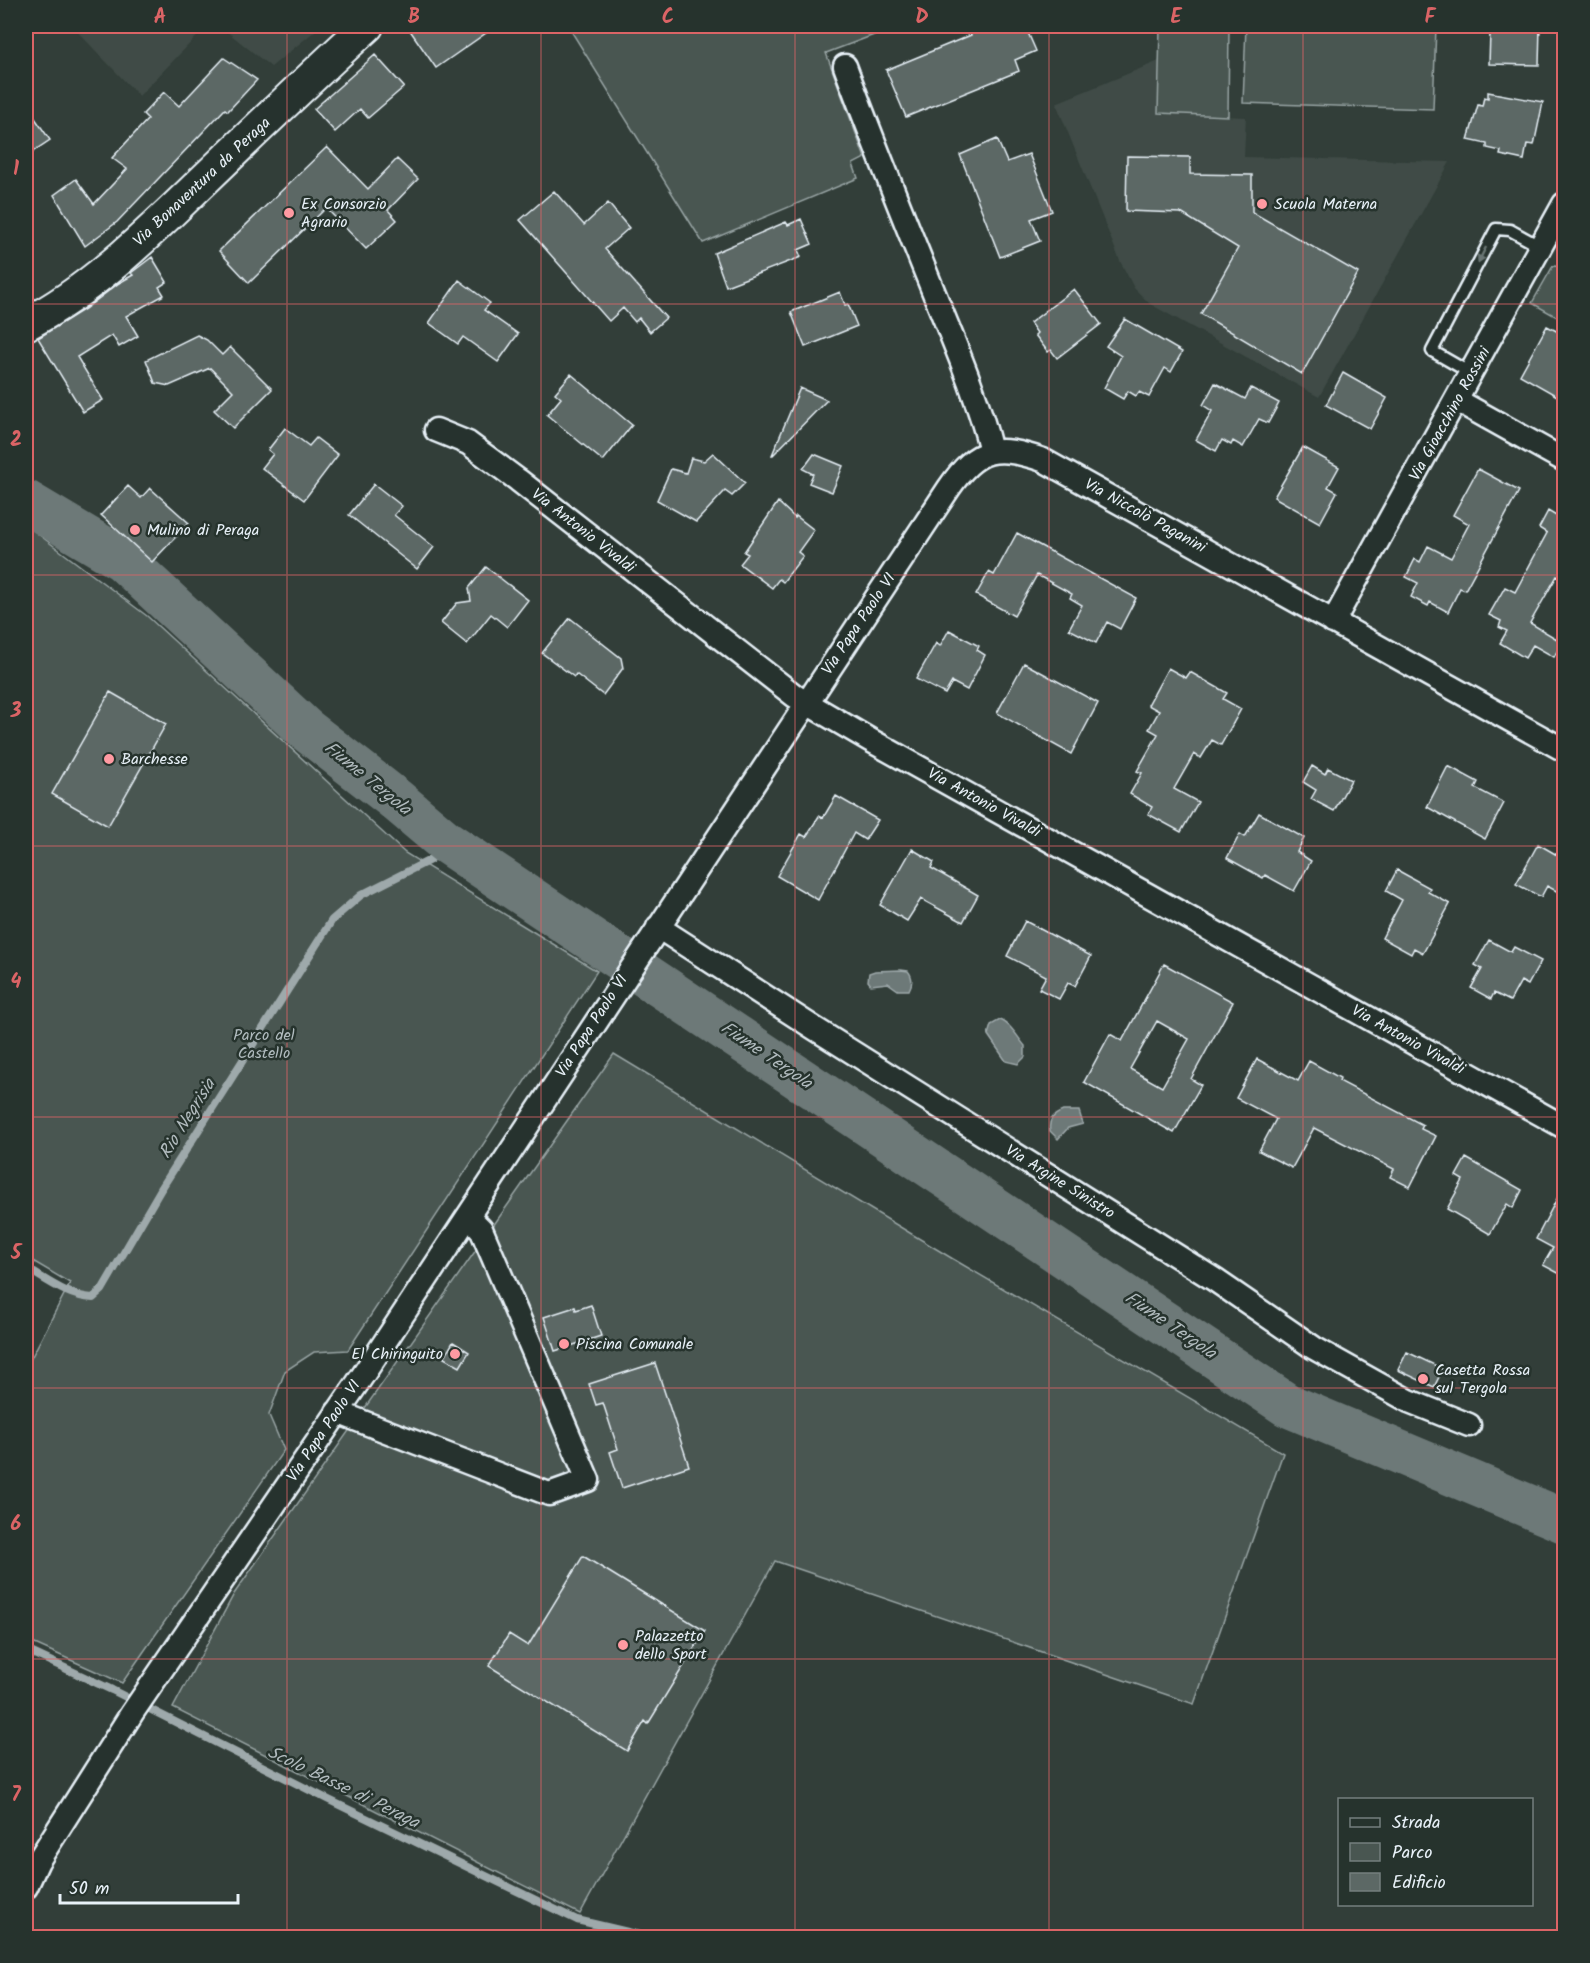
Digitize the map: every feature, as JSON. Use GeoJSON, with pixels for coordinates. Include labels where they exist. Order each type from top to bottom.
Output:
{"type":"FeatureCollection","features":[{"type":"Feature","properties":{"kind":"main road","name":"Via Bonaventura da Peraga"},"geometry":{"type":"LineString","coordinates":[[26,324],[84,287],[154,229],[367,26]]}},
{"type":"Feature","properties":{"kind":"street"},"geometry":{"type":"LineString","coordinates":[[845,66],[954,343],[991,451]]}},
{"type":"Feature","properties":{"kind":"street","name":"Via Gioacchino Rossini"},"geometry":{"type":"LineString","coordinates":[[1333,622],[1458,401],[1564,204]]}},
{"type":"Feature","properties":{"kind":"street"},"geometry":{"type":"LineString","coordinates":[[1458,401],[1564,459]]}},
{"type":"Feature","properties":{"kind":"street","name":"Via Antonio Vivaldi"},"geometry":{"type":"LineString","coordinates":[[436,430],[468,443],[806,703],[1564,1127]]}},
{"type":"Feature","properties":{"kind":"street","name":"Via Niccolò Paganini"},"geometry":{"type":"LineString","coordinates":[[991,451],[1023,453],[1050,464],[1564,750]]}},
{"type":"Feature","properties":{"kind":"street","name":"Via Papa Paolo VI"},"geometry":{"type":"LineString","coordinates":[[26,1887],[38,1861],[132,1713],[337,1412],[961,470],[973,459],[991,451]]}},
{"type":"Feature","properties":{"kind":"street","name":"Via Argine Sinistro"},"geometry":{"type":"LineString","coordinates":[[657,927],[1196,1268],[1314,1348],[1409,1401],[1469,1425]]}},
{"type":"Feature","properties":{"kind":"street"},"geometry":{"type":"LineString","coordinates":[[337,1412],[549,1494],[588,1480],[481,1229],[468,1215]]}},
{"type":"Feature","properties":{"kind":"lane"},"geometry":{"type":"LineString","coordinates":[[1472,374],[1432,351],[1496,229],[1510,230],[1541,247]]}},
{"type":"Feature","properties":{"kind":"shaded area"},"geometry":{"type":"Polygon","coordinates":[[[72,26],[207,26],[139,96],[72,26]]]}},
{"type":"Feature","properties":{"kind":"shaded area"},"geometry":{"type":"Polygon","coordinates":[[[220,26],[321,26],[271,67],[220,26]]]}},
{"type":"Feature","properties":{"kind":"shaded area","name":"Scuola Materna"},"geometry":{"type":"Polygon","coordinates":[[[1159,61],[1159,113],[1246,117],[1244,157],[1450,162],[1319,397],[1150,304],[1134,288],[1120,261],[1056,103],[1159,61]]]}},
{"type":"Feature","properties":{"kind":"shaded area"},"geometry":{"type":"Polygon","coordinates":[[[875,971],[908,971],[911,976],[912,982],[909,990],[898,990],[888,983],[871,985],[868,981],[869,973],[875,971]]]}},
{"type":"Feature","properties":{"kind":"shaded area"},"geometry":{"type":"Polygon","coordinates":[[[1000,1020],[1010,1027],[1025,1046],[1025,1057],[1018,1064],[1006,1061],[988,1035],[991,1025],[1000,1020]]]}},
{"type":"Feature","properties":{"kind":"shaded area"},"geometry":{"type":"Polygon","coordinates":[[[1063,1111],[1079,1111],[1083,1124],[1068,1128],[1058,1139],[1050,1131],[1050,1124],[1054,1116],[1063,1111]]]}},
{"type":"Feature","properties":{"kind":"green space"},"geometry":{"type":"Polygon","coordinates":[[[568,26],[898,26],[826,53],[865,158],[853,164],[858,178],[703,243],[568,26]]]}},
{"type":"Feature","properties":{"kind":"green space"},"geometry":{"type":"Polygon","coordinates":[[[1160,26],[1229,26],[1228,116],[1158,113],[1160,26]]]}},
{"type":"Feature","properties":{"kind":"green space"},"geometry":{"type":"Polygon","coordinates":[[[1246,26],[1436,26],[1433,109],[1243,103],[1246,26]]]}},
{"type":"Feature","properties":{"kind":"green space"},"geometry":{"type":"Polygon","coordinates":[[[1553,266],[1564,267],[1564,321],[1532,303],[1553,266]]]}},
{"type":"Feature","properties":{"kind":"green space","name":"Parco del Castello"},"geometry":{"type":"Polygon","coordinates":[[[26,525],[147,616],[405,853],[597,971],[348,1350],[314,1352],[285,1371],[269,1415],[284,1450],[122,1683],[26,1640],[26,1368],[70,1283],[26,1257],[26,525]]]}},
{"type":"Feature","properties":{"kind":"green space"},"geometry":{"type":"Polygon","coordinates":[[[614,1054],[953,1259],[1283,1453],[1194,1704],[775,1561],[580,1914],[173,1708],[234,1594],[614,1054]]]}},
{"type":"Feature","properties":{"kind":"building"},"geometry":{"type":"Polygon","coordinates":[[[407,26],[496,26],[436,68],[407,26]]]}},
{"type":"Feature","properties":{"kind":"building"},"geometry":{"type":"Polygon","coordinates":[[[968,26],[1025,26],[1036,51],[1015,60],[1019,71],[906,117],[886,70],[971,35],[968,26]]]}},
{"type":"Feature","properties":{"kind":"building"},"geometry":{"type":"Polygon","coordinates":[[[1496,26],[1540,26],[1539,65],[1489,64],[1490,33],[1496,33],[1496,26]]]}},
{"type":"Feature","properties":{"kind":"building"},"geometry":{"type":"Polygon","coordinates":[[[375,55],[404,87],[368,118],[360,109],[335,132],[314,109],[375,55]]]}},
{"type":"Feature","properties":{"kind":"building"},"geometry":{"type":"Polygon","coordinates":[[[224,58],[257,80],[228,111],[225,109],[117,222],[85,246],[54,195],[76,179],[94,204],[127,169],[112,158],[148,119],[143,114],[164,92],[179,106],[224,58]]]}},
{"type":"Feature","properties":{"kind":"building"},"geometry":{"type":"Polygon","coordinates":[[[1488,92],[1543,102],[1534,145],[1527,144],[1524,160],[1500,155],[1501,151],[1487,148],[1487,144],[1468,140],[1478,105],[1482,106],[1484,97],[1488,98],[1488,92]]]}},
{"type":"Feature","properties":{"kind":"building"},"geometry":{"type":"Polygon","coordinates":[[[26,105],[50,140],[26,156],[26,105]]]}},
{"type":"Feature","properties":{"kind":"building"},"geometry":{"type":"Polygon","coordinates":[[[997,139],[1007,162],[1029,154],[1052,211],[1031,219],[1040,241],[1000,257],[960,155],[997,139]]]}},
{"type":"Feature","properties":{"kind":"building","name":"Ex Consorzio Agrario"},"geometry":{"type":"Polygon","coordinates":[[[327,147],[368,189],[397,159],[418,179],[388,210],[397,220],[366,249],[326,208],[249,283],[219,251],[327,147]]]}},
{"type":"Feature","properties":{"kind":"building"},"geometry":{"type":"Polygon","coordinates":[[[1127,156],[1190,157],[1190,174],[1252,175],[1252,212],[1358,273],[1302,374],[1201,314],[1238,248],[1181,213],[1126,211],[1127,156]]]}},
{"type":"Feature","properties":{"kind":"building"},"geometry":{"type":"Polygon","coordinates":[[[554,191],[584,225],[608,203],[629,228],[605,249],[666,318],[650,332],[639,318],[635,322],[623,308],[609,321],[520,220],[554,191]]]}},
{"type":"Feature","properties":{"kind":"building"},"geometry":{"type":"Polygon","coordinates":[[[801,219],[812,244],[798,250],[801,257],[726,286],[714,253],[786,222],[788,225],[801,219]]]}},
{"type":"Feature","properties":{"kind":"building"},"geometry":{"type":"Polygon","coordinates":[[[152,257],[167,282],[159,287],[164,295],[126,316],[138,336],[119,347],[112,335],[77,357],[103,400],[83,412],[38,338],[85,309],[133,275],[131,273],[152,257]]]}},
{"type":"Feature","properties":{"kind":"building"},"geometry":{"type":"Polygon","coordinates":[[[459,280],[490,303],[484,310],[518,334],[498,362],[463,337],[458,344],[429,323],[459,280]]]}},
{"type":"Feature","properties":{"kind":"building"},"geometry":{"type":"Polygon","coordinates":[[[1074,289],[1101,324],[1057,358],[1051,350],[1048,352],[1035,335],[1037,333],[1030,323],[1074,289]]]}},
{"type":"Feature","properties":{"kind":"building"},"geometry":{"type":"Polygon","coordinates":[[[840,292],[857,326],[805,347],[791,312],[840,292]]]}},
{"type":"Feature","properties":{"kind":"building"},"geometry":{"type":"Polygon","coordinates":[[[1125,319],[1182,352],[1171,372],[1165,368],[1149,397],[1139,392],[1136,396],[1128,391],[1123,399],[1104,388],[1121,356],[1106,346],[1125,319]]]}},
{"type":"Feature","properties":{"kind":"building"},"geometry":{"type":"Polygon","coordinates":[[[1547,326],[1564,335],[1564,400],[1520,375],[1547,326]]]}},
{"type":"Feature","properties":{"kind":"building"},"geometry":{"type":"Polygon","coordinates":[[[197,335],[207,340],[222,355],[230,347],[272,389],[233,428],[214,410],[233,391],[210,368],[169,386],[155,383],[146,360],[197,335]]]}},
{"type":"Feature","properties":{"kind":"building"},"geometry":{"type":"Polygon","coordinates":[[[1343,373],[1387,398],[1370,429],[1326,405],[1343,373]]]}},
{"type":"Feature","properties":{"kind":"building"},"geometry":{"type":"Polygon","coordinates":[[[571,374],[632,425],[603,461],[547,415],[561,398],[555,393],[571,374]]]}},
{"type":"Feature","properties":{"kind":"building"},"geometry":{"type":"Polygon","coordinates":[[[1215,383],[1245,399],[1251,388],[1279,403],[1268,423],[1259,419],[1243,447],[1233,441],[1231,445],[1222,440],[1216,451],[1196,440],[1212,411],[1203,405],[1215,383]]]}},
{"type":"Feature","properties":{"kind":"building"},"geometry":{"type":"Polygon","coordinates":[[[800,388],[827,400],[772,455],[800,388]]]}},
{"type":"Feature","properties":{"kind":"building"},"geometry":{"type":"Polygon","coordinates":[[[285,428],[309,446],[316,438],[338,455],[304,500],[262,468],[273,454],[268,450],[285,428]]]}},
{"type":"Feature","properties":{"kind":"building"},"geometry":{"type":"Polygon","coordinates":[[[1303,447],[1339,467],[1328,487],[1337,492],[1320,523],[1274,497],[1303,447]]]}},
{"type":"Feature","properties":{"kind":"building"},"geometry":{"type":"Polygon","coordinates":[[[713,453],[745,483],[732,496],[725,491],[696,522],[657,500],[671,469],[686,473],[691,458],[704,461],[713,453]]]}},
{"type":"Feature","properties":{"kind":"building"},"geometry":{"type":"Polygon","coordinates":[[[814,454],[843,466],[832,492],[809,483],[813,474],[803,469],[814,454]]]}},
{"type":"Feature","properties":{"kind":"building"},"geometry":{"type":"Polygon","coordinates":[[[1478,469],[1519,491],[1465,590],[1460,588],[1448,612],[1430,602],[1428,606],[1411,597],[1418,583],[1406,577],[1415,559],[1420,562],[1428,546],[1451,558],[1469,524],[1453,515],[1478,469]]]}},
{"type":"Feature","properties":{"kind":"building"},"geometry":{"type":"Polygon","coordinates":[[[374,484],[402,506],[394,515],[434,547],[417,569],[349,515],[374,484]]]}},
{"type":"Feature","properties":{"kind":"building"},"geometry":{"type":"Polygon","coordinates":[[[128,486],[141,498],[150,488],[189,523],[152,562],[101,515],[128,486]]]}},
{"type":"Feature","properties":{"kind":"building"},"geometry":{"type":"Polygon","coordinates":[[[1564,500],[1564,580],[1557,576],[1530,623],[1562,642],[1554,657],[1533,645],[1525,658],[1500,643],[1507,631],[1499,627],[1501,621],[1489,615],[1505,587],[1515,592],[1547,533],[1539,528],[1548,511],[1556,516],[1564,500]]]}},
{"type":"Feature","properties":{"kind":"building"},"geometry":{"type":"Polygon","coordinates":[[[778,502],[795,518],[796,516],[814,530],[798,552],[803,556],[783,582],[779,579],[772,588],[740,564],[748,554],[744,552],[778,502]]]}},
{"type":"Feature","properties":{"kind":"building"},"geometry":{"type":"Polygon","coordinates":[[[1017,533],[1136,598],[1120,629],[1107,622],[1096,643],[1069,629],[1082,605],[1070,598],[1072,594],[1037,575],[1014,616],[976,595],[989,572],[994,575],[1017,533]]]}},
{"type":"Feature","properties":{"kind":"building"},"geometry":{"type":"Polygon","coordinates":[[[486,567],[528,600],[507,627],[491,614],[467,644],[441,623],[457,603],[471,601],[469,588],[486,567]]]}},
{"type":"Feature","properties":{"kind":"building"},"geometry":{"type":"Polygon","coordinates":[[[570,618],[621,658],[623,668],[603,695],[576,674],[574,677],[542,653],[570,618]]]}},
{"type":"Feature","properties":{"kind":"building"},"geometry":{"type":"Polygon","coordinates":[[[949,630],[979,646],[977,650],[985,655],[967,690],[952,682],[945,694],[916,679],[936,643],[940,646],[949,630]]]}},
{"type":"Feature","properties":{"kind":"building"},"geometry":{"type":"Polygon","coordinates":[[[1024,663],[1098,703],[1071,754],[997,713],[1024,663]]]}},
{"type":"Feature","properties":{"kind":"building"},"geometry":{"type":"Polygon","coordinates":[[[1168,668],[1186,678],[1190,672],[1227,693],[1223,699],[1241,709],[1221,745],[1212,740],[1201,758],[1194,754],[1174,789],[1198,802],[1181,832],[1148,814],[1152,807],[1130,794],[1142,773],[1137,771],[1158,734],[1149,729],[1159,711],[1148,705],[1168,668]]]}},
{"type":"Feature","properties":{"kind":"building","name":"Barchesse"},"geometry":{"type":"Polygon","coordinates":[[[110,692],[166,724],[108,826],[52,794],[110,692]]]}},
{"type":"Feature","properties":{"kind":"building"},"geometry":{"type":"Polygon","coordinates":[[[1312,766],[1325,774],[1328,768],[1351,780],[1334,811],[1311,799],[1316,790],[1303,782],[1312,766]]]}},
{"type":"Feature","properties":{"kind":"building"},"geometry":{"type":"Polygon","coordinates":[[[1448,766],[1478,782],[1475,788],[1504,803],[1485,839],[1427,807],[1448,766]]]}},
{"type":"Feature","properties":{"kind":"building"},"geometry":{"type":"Polygon","coordinates":[[[836,796],[878,820],[865,840],[854,833],[818,900],[777,876],[801,834],[806,837],[819,816],[823,818],[836,796]]]}},
{"type":"Feature","properties":{"kind":"building"},"geometry":{"type":"Polygon","coordinates":[[[1259,813],[1304,838],[1297,852],[1311,861],[1294,891],[1265,875],[1263,878],[1227,858],[1240,834],[1245,837],[1259,813]]]}},
{"type":"Feature","properties":{"kind":"building"},"geometry":{"type":"Polygon","coordinates":[[[1538,844],[1564,859],[1564,895],[1547,886],[1541,897],[1516,884],[1538,844]]]}},
{"type":"Feature","properties":{"kind":"building"},"geometry":{"type":"Polygon","coordinates":[[[912,849],[934,862],[931,868],[978,895],[963,922],[921,899],[907,921],[880,905],[912,849]]]}},
{"type":"Feature","properties":{"kind":"building"},"geometry":{"type":"Polygon","coordinates":[[[1397,870],[1430,888],[1428,892],[1450,904],[1423,953],[1414,948],[1411,954],[1382,938],[1402,900],[1386,891],[1397,870]]]}},
{"type":"Feature","properties":{"kind":"building"},"geometry":{"type":"Polygon","coordinates":[[[1025,921],[1091,956],[1075,986],[1068,983],[1059,999],[1039,989],[1046,976],[1007,956],[1025,921]]]}},
{"type":"Feature","properties":{"kind":"building"},"geometry":{"type":"Polygon","coordinates":[[[1489,940],[1511,952],[1514,947],[1541,961],[1528,985],[1521,981],[1510,1001],[1494,993],[1491,999],[1471,988],[1482,969],[1475,965],[1489,940]]]}},
{"type":"Feature","properties":{"kind":"building"},"geometry":{"type":"Polygon","coordinates":[[[1164,964],[1233,1002],[1191,1079],[1201,1085],[1174,1133],[1084,1082],[1110,1034],[1122,1041],[1164,964]],[[1157,1021],[1130,1069],[1162,1087],[1189,1039],[1157,1021]]]}},
{"type":"Feature","properties":{"kind":"building"},"geometry":{"type":"Polygon","coordinates":[[[1257,1059],[1298,1081],[1309,1061],[1340,1078],[1339,1081],[1423,1125],[1421,1129],[1436,1136],[1410,1187],[1390,1177],[1394,1169],[1314,1128],[1292,1168],[1259,1151],[1276,1119],[1236,1098],[1257,1059]]]}},
{"type":"Feature","properties":{"kind":"building"},"geometry":{"type":"Polygon","coordinates":[[[1466,1158],[1522,1190],[1513,1208],[1507,1204],[1490,1234],[1447,1209],[1463,1180],[1456,1176],[1466,1158]]]}},
{"type":"Feature","properties":{"kind":"building"},"geometry":{"type":"Polygon","coordinates":[[[1564,1185],[1564,1276],[1543,1265],[1553,1248],[1536,1239],[1564,1185]]]}},
{"type":"Feature","properties":{"kind":"building"},"geometry":{"type":"Polygon","coordinates":[[[591,1305],[601,1336],[555,1351],[544,1317],[575,1307],[576,1310],[591,1305]]]}},
{"type":"Feature","properties":{"kind":"building"},"geometry":{"type":"Polygon","coordinates":[[[453,1342],[469,1352],[460,1367],[444,1358],[453,1342]]]}},
{"type":"Feature","properties":{"kind":"building"},"geometry":{"type":"Polygon","coordinates":[[[1407,1352],[1443,1369],[1434,1387],[1398,1370],[1407,1352]]]}},
{"type":"Feature","properties":{"kind":"building"},"geometry":{"type":"Polygon","coordinates":[[[655,1363],[689,1466],[622,1488],[610,1452],[618,1449],[603,1403],[596,1405],[589,1384],[655,1363]]]}},
{"type":"Feature","properties":{"kind":"building","name":"Palazzetto dello Sport"},"geometry":{"type":"Polygon","coordinates":[[[583,1556],[705,1631],[648,1724],[645,1721],[627,1751],[489,1666],[509,1634],[528,1646],[583,1556]]]}},
{"type":"Feature","properties":{"kind":"waterway","name":"Fiume Tergola"},"geometry":{"type":"LineString","coordinates":[[26,502],[122,559],[305,729],[446,842],[1287,1405],[1564,1521]]}},
{"type":"Feature","properties":{"kind":"waterway","name":"Rio Negrisia"},"geometry":{"type":"LineString","coordinates":[[26,1268],[75,1295],[93,1298],[102,1290],[161,1189],[332,920],[361,895],[430,860],[446,842]]}},
{"type":"Feature","properties":{"kind":"waterway","name":"Scolo Basse di Peraga"},"geometry":{"type":"LineString","coordinates":[[26,1650],[112,1690],[329,1800],[577,1920],[653,1938]]}},
{"type":"Feature","properties":{"kind":"place","name":"Scuola Materna"},"geometry":{"type":"Point","coordinates":[1262,204]}},
{"type":"Feature","properties":{"kind":"place","name":"Ex Consorzio Agrario"},"geometry":{"type":"Point","coordinates":[289,213]}},
{"type":"Feature","properties":{"kind":"place","name":"Mulino di Peraga"},"geometry":{"type":"Point","coordinates":[135,530]}},
{"type":"Feature","properties":{"kind":"place","name":"Barchesse"},"geometry":{"type":"Point","coordinates":[109,759]}},
{"type":"Feature","properties":{"kind":"place","name":"Piscina Comunale"},"geometry":{"type":"Point","coordinates":[564,1344]}},
{"type":"Feature","properties":{"kind":"place","name":"El Chiringuito"},"geometry":{"type":"Point","coordinates":[455,1354]}},
{"type":"Feature","properties":{"kind":"place","name":"Casetta Rossa sul Tergola"},"geometry":{"type":"Point","coordinates":[1423,1379]}},
{"type":"Feature","properties":{"kind":"place","name":"Palazzetto dello Sport"},"geometry":{"type":"Point","coordinates":[623,1645]}}]}
